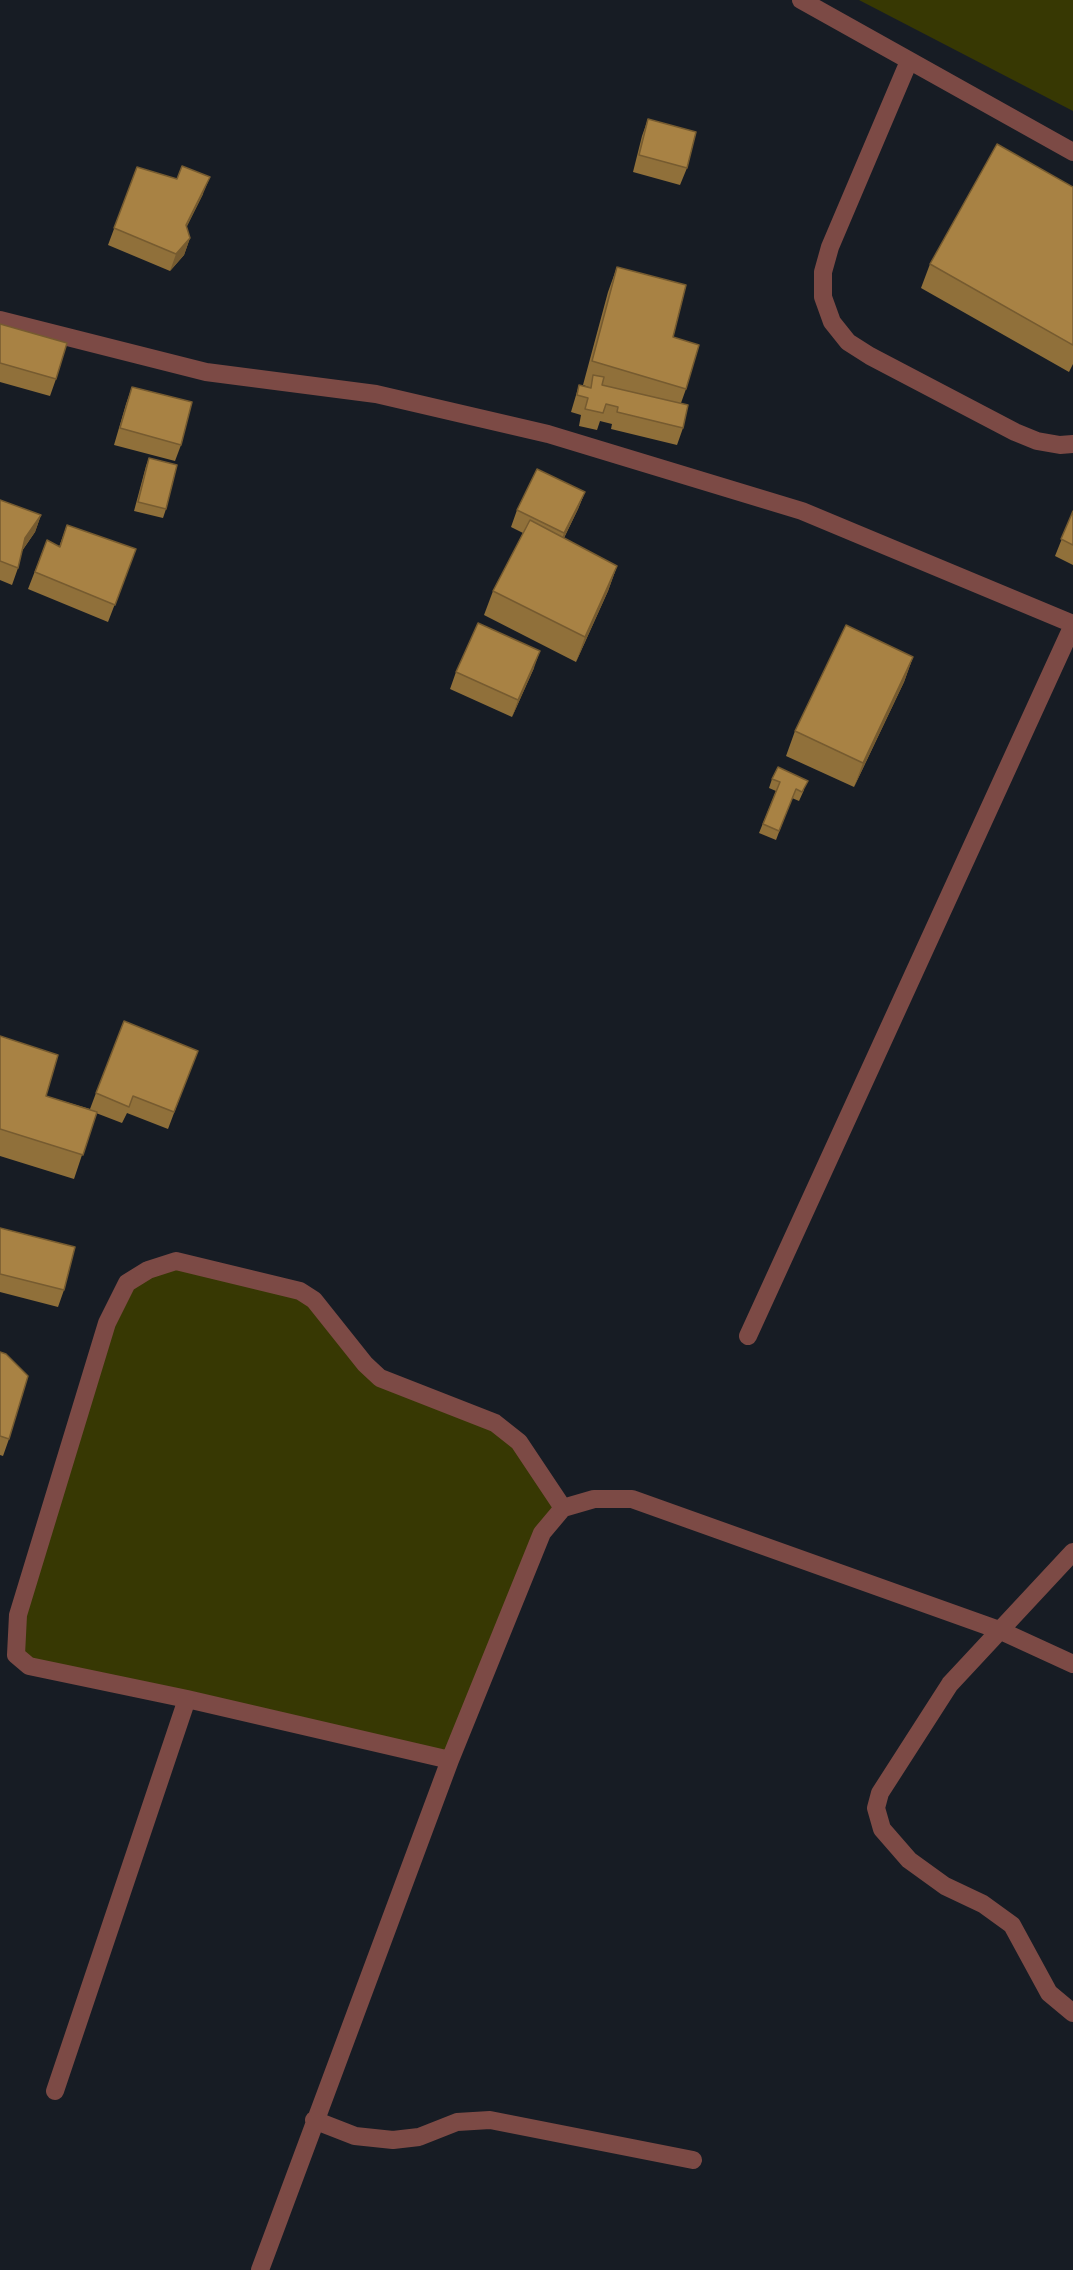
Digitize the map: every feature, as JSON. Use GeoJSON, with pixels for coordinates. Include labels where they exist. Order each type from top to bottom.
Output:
{"type":"FeatureCollection","features":[{"type":"Feature","properties":{"kind":"street"},"geometry":{"type":"LineString","coordinates":[[801,0],[1073,152]]}},
{"type":"Feature","properties":{"kind":"street"},"geometry":{"type":"LineString","coordinates":[[909,61],[825,263],[823,297],[832,322],[848,342],[870,356],[1015,432],[1037,441],[1060,445],[1073,444]]}},
{"type":"Feature","properties":{"kind":"street"},"geometry":{"type":"LineString","coordinates":[[0,320],[206,372],[376,394],[548,434],[802,511],[1073,624],[748,1336]]}},
{"type":"Feature","properties":{"kind":"street"},"geometry":{"type":"LineString","coordinates":[[450,1760],[187,1699],[29,1666],[16,1655],[18,1615],[107,1323],[128,1283],[148,1269],[176,1261],[300,1291],[314,1300],[365,1364],[380,1378],[495,1423],[519,1442],[563,1508]]}},
{"type":"Feature","properties":{"kind":"street"},"geometry":{"type":"LineString","coordinates":[[260,2270],[450,1760],[542,1533],[563,1508],[594,1499],[632,1499],[999,1630],[1073,1664]]}},
{"type":"Feature","properties":{"kind":"street"},"geometry":{"type":"LineString","coordinates":[[1073,1552],[950,1684],[880,1792],[876,1808],[882,1829],[909,1860],[945,1886],[983,1904],[1012,1925],[1049,1993],[1073,2013]]}},
{"type":"Feature","properties":{"kind":"street"},"geometry":{"type":"LineString","coordinates":[[55,2091],[187,1699]]}},
{"type":"Feature","properties":{"kind":"street"},"geometry":{"type":"LineString","coordinates":[[314,2120],[355,2136],[393,2140],[419,2137],[457,2122],[490,2120],[693,2160]]}},
{"type":"Feature","properties":{"kind":"shaded area"},"geometry":{"type":"Polygon","coordinates":[[[859,0],[1073,0],[1073,111],[859,0]]]}},
{"type":"Feature","properties":{"kind":"shaded area"},"geometry":{"type":"Polygon","coordinates":[[[176,1261],[300,1291],[365,1364],[495,1423],[563,1508],[542,1533],[450,1760],[29,1666],[15,1643],[127,1283],[176,1261]]]}},
{"type":"Feature","properties":{"kind":"building"},"geometry":{"type":"Polygon","coordinates":[[[648,119],[696,132],[687,168],[639,155],[648,119]]]}},
{"type":"Feature","properties":{"kind":"building"},"geometry":{"type":"Polygon","coordinates":[[[997,144],[1073,187],[1073,345],[930,264],[997,144]]]}},
{"type":"Feature","properties":{"kind":"building"},"geometry":{"type":"Polygon","coordinates":[[[182,166],[210,177],[186,225],[190,238],[176,254],[114,228],[137,167],[177,179],[182,166]]]}},
{"type":"Feature","properties":{"kind":"building"},"geometry":{"type":"Polygon","coordinates":[[[617,267],[686,285],[673,337],[699,345],[686,389],[592,361],[617,267]]]}},
{"type":"Feature","properties":{"kind":"building"},"geometry":{"type":"Polygon","coordinates":[[[0,324],[67,343],[56,379],[0,363],[0,324]]]}},
{"type":"Feature","properties":{"kind":"building"},"geometry":{"type":"Polygon","coordinates":[[[593,375],[604,377],[602,385],[688,405],[683,428],[617,412],[618,407],[606,404],[603,413],[585,409],[588,398],[577,395],[579,385],[591,388],[593,375]]]}},
{"type":"Feature","properties":{"kind":"building"},"geometry":{"type":"Polygon","coordinates":[[[132,387],[192,402],[181,445],[120,428],[132,387]]]}},
{"type":"Feature","properties":{"kind":"building"},"geometry":{"type":"Polygon","coordinates":[[[149,458],[177,465],[166,509],[138,502],[149,458]]]}},
{"type":"Feature","properties":{"kind":"building"},"geometry":{"type":"Polygon","coordinates":[[[537,469],[585,492],[564,533],[517,510],[537,469]]]}},
{"type":"Feature","properties":{"kind":"building"},"geometry":{"type":"Polygon","coordinates":[[[0,500],[41,515],[25,538],[18,568],[0,561],[0,500]]]}},
{"type":"Feature","properties":{"kind":"building"},"geometry":{"type":"Polygon","coordinates":[[[1073,511],[1073,545],[1061,539],[1073,511]]]}},
{"type":"Feature","properties":{"kind":"building"},"geometry":{"type":"Polygon","coordinates":[[[530,520],[617,566],[585,637],[493,591],[530,520]]]}},
{"type":"Feature","properties":{"kind":"building"},"geometry":{"type":"Polygon","coordinates":[[[67,525],[136,549],[115,605],[35,572],[47,540],[60,547],[67,525]]]}},
{"type":"Feature","properties":{"kind":"building"},"geometry":{"type":"Polygon","coordinates":[[[478,623],[540,651],[518,700],[456,672],[478,623]]]}},
{"type":"Feature","properties":{"kind":"building"},"geometry":{"type":"Polygon","coordinates":[[[846,625],[913,657],[863,763],[795,731],[846,625]]]}},
{"type":"Feature","properties":{"kind":"building"},"geometry":{"type":"Polygon","coordinates":[[[778,767],[808,781],[802,792],[796,789],[779,831],[763,824],[780,782],[772,779],[778,767]]]}},
{"type":"Feature","properties":{"kind":"building"},"geometry":{"type":"Polygon","coordinates":[[[124,1021],[198,1051],[174,1112],[133,1096],[129,1107],[96,1093],[124,1021]]]}},
{"type":"Feature","properties":{"kind":"building"},"geometry":{"type":"Polygon","coordinates":[[[0,1036],[58,1055],[46,1096],[97,1112],[83,1155],[0,1129],[0,1036]]]}},
{"type":"Feature","properties":{"kind":"building"},"geometry":{"type":"Polygon","coordinates":[[[0,1228],[75,1247],[64,1290],[0,1274],[0,1228]]]}},
{"type":"Feature","properties":{"kind":"building"},"geometry":{"type":"Polygon","coordinates":[[[0,1352],[6,1354],[28,1376],[9,1439],[0,1436],[0,1352]]]}}]}
